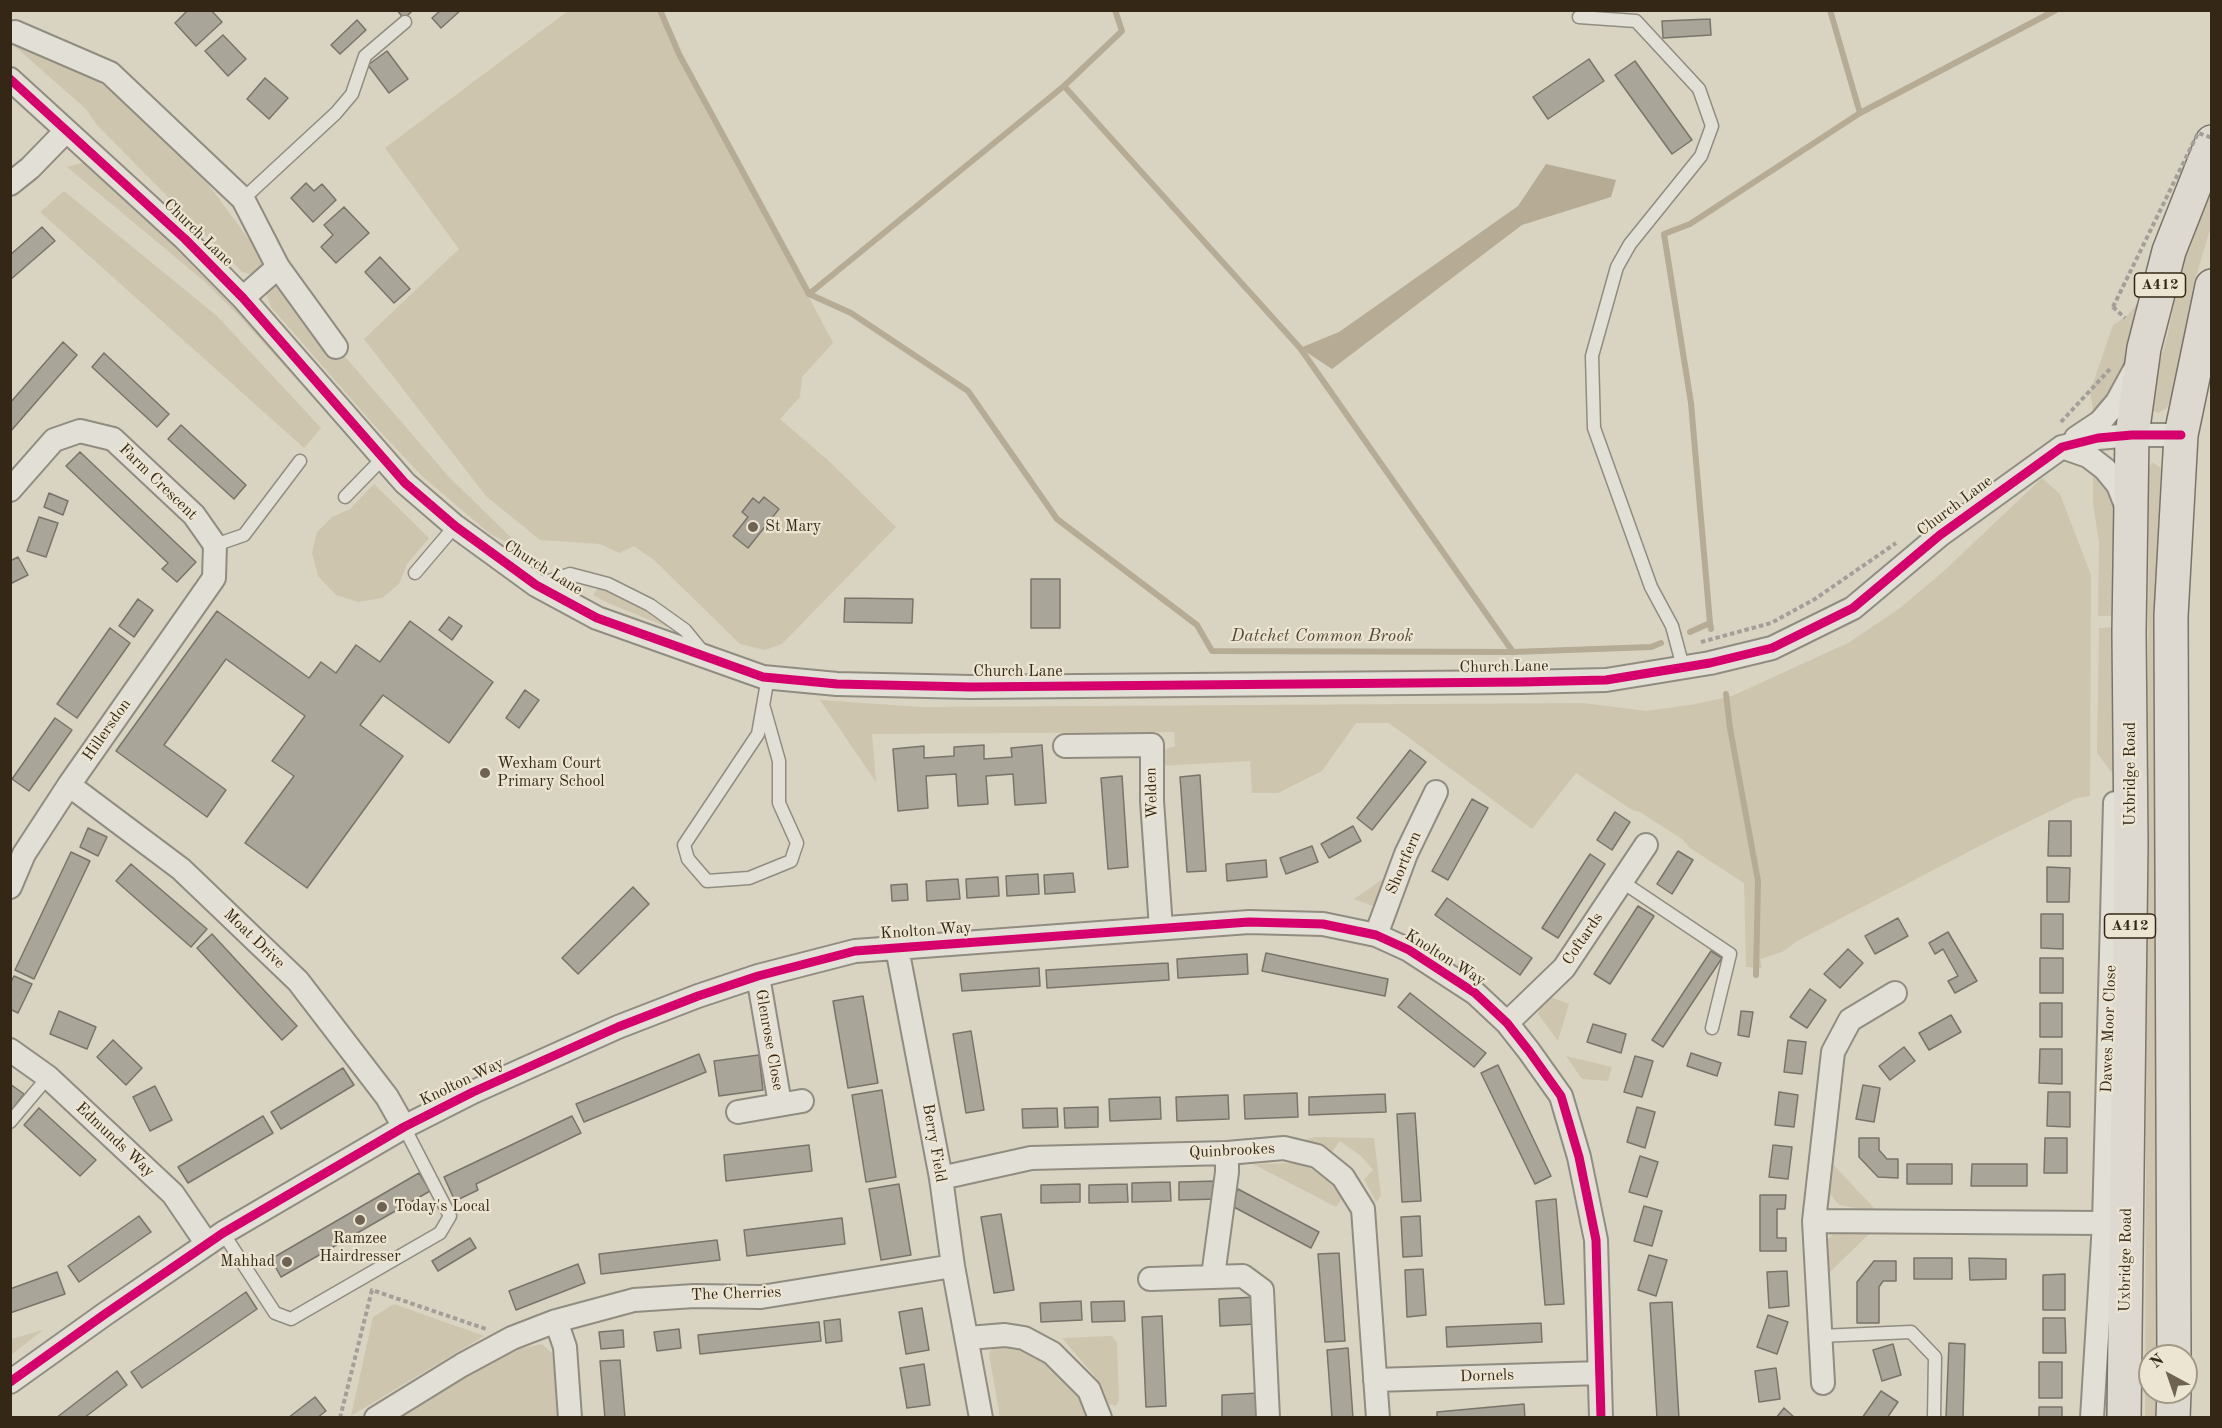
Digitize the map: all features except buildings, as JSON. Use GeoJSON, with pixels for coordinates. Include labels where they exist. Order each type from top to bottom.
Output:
{"type":"FeatureCollection","features":[{"type":"Feature","properties":{"kind":"main road","name":"Uxbridge Road"},"geometry":{"type":"LineString","coordinates":[[2124,1418],[2131,867],[2129,632],[2134,337],[2211,140]]}},
{"type":"Feature","properties":{"kind":"main road","name":"A412"},"geometry":{"type":"LineString","coordinates":[[2174,1344],[2171,616],[2181,435],[2211,286]]}},
{"type":"Feature","properties":{"kind":"street"},"geometry":{"type":"LineString","coordinates":[[15,32],[110,73],[243,199],[278,267],[336,347]]}},
{"type":"Feature","properties":{"kind":"street","name":"Church Lane"},"geometry":{"type":"LineString","coordinates":[[10,79],[185,239],[243,298],[382,459],[405,483],[454,526],[536,585],[597,618],[707,658],[768,677],[837,684],[971,687],[1233,686],[1606,680],[1686,667],[1772,648],[1852,608],[1940,535],[2100,422],[2117,402],[2133,376],[2134,337]]}},
{"type":"Feature","properties":{"kind":"street"},"geometry":{"type":"LineString","coordinates":[[10,184],[30,168],[66,131]]}},
{"type":"Feature","properties":{"kind":"street"},"geometry":{"type":"LineString","coordinates":[[243,298],[278,267]]}},
{"type":"Feature","properties":{"kind":"street","name":"Farm Crescent"},"geometry":{"type":"LineString","coordinates":[[10,490],[54,440],[80,431],[113,439],[194,515],[215,545]]}},
{"type":"Feature","properties":{"kind":"street","name":"Church Lane"},"geometry":{"type":"LineString","coordinates":[[2062,447],[2098,438],[2181,435]]}},
{"type":"Feature","properties":{"kind":"street"},"geometry":{"type":"LineString","coordinates":[[2062,447],[2088,456],[2105,469],[2118,485],[2131,518]]}},
{"type":"Feature","properties":{"kind":"street","name":"Hillersdon"},"geometry":{"type":"LineString","coordinates":[[10,887],[24,854],[69,784],[214,578],[215,545]]}},
{"type":"Feature","properties":{"kind":"street","name":"Welden"},"geometry":{"type":"LineString","coordinates":[[1065,746],[1152,745],[1152,801],[1161,928]]}},
{"type":"Feature","properties":{"kind":"street","name":"Moat Drive"},"geometry":{"type":"LineString","coordinates":[[69,784],[181,869],[298,981],[387,1097],[404,1127]]}},
{"type":"Feature","properties":{"kind":"street","name":"Shortfern"},"geometry":{"type":"LineString","coordinates":[[1376,935],[1406,854],[1436,792]]}},
{"type":"Feature","properties":{"kind":"street","name":"Dawes Moor Close"},"geometry":{"type":"LineString","coordinates":[[2092,1418],[2104,1223],[2115,799]]}},
{"type":"Feature","properties":{"kind":"street","name":"Coftards"},"geometry":{"type":"LineString","coordinates":[[1507,1023],[1564,968],[1646,844]]}},
{"type":"Feature","properties":{"kind":"street","name":"Knolton Way"},"geometry":{"type":"LineString","coordinates":[[10,1382],[215,1239],[404,1127],[473,1092],[618,1027],[698,996],[758,976],[855,951],[1249,922],[1323,924],[1376,935],[1408,950],[1475,993],[1507,1023],[1529,1050],[1561,1096],[1579,1157],[1596,1240],[1601,1418]]}},
{"type":"Feature","properties":{"kind":"street","name":"Berry Field"},"geometry":{"type":"LineString","coordinates":[[897,948],[940,1178],[953,1266],[981,1418]]}},
{"type":"Feature","properties":{"kind":"street","name":"Glenrose Close"},"geometry":{"type":"LineString","coordinates":[[738,1112],[791,1102],[758,976]]}},
{"type":"Feature","properties":{"kind":"street"},"geometry":{"type":"LineString","coordinates":[[1823,1383],[1814,1221],[1833,1052],[1850,1020],[1895,993]]}},
{"type":"Feature","properties":{"kind":"street","name":"Edmunds Way"},"geometry":{"type":"LineString","coordinates":[[10,1050],[48,1077],[173,1194],[215,1239]]}},
{"type":"Feature","properties":{"kind":"street","name":"Quinbrookes"},"geometry":{"type":"LineString","coordinates":[[940,1178],[1031,1158],[1227,1153],[1284,1148],[1317,1156],[1343,1177],[1363,1209],[1378,1418]]}},
{"type":"Feature","properties":{"kind":"street"},"geometry":{"type":"LineString","coordinates":[[1213,1276],[1227,1172],[1227,1153]]}},
{"type":"Feature","properties":{"kind":"street"},"geometry":{"type":"LineString","coordinates":[[1814,1221],[2104,1223]]}},
{"type":"Feature","properties":{"kind":"street","name":"The Cherries"},"geometry":{"type":"LineString","coordinates":[[376,1418],[462,1365],[512,1338],[556,1322],[634,1300],[694,1296],[761,1297],[953,1266]]}},
{"type":"Feature","properties":{"kind":"street"},"geometry":{"type":"LineString","coordinates":[[1150,1279],[1243,1276],[1263,1290],[1268,1418]]}},
{"type":"Feature","properties":{"kind":"street"},"geometry":{"type":"LineString","coordinates":[[556,1322],[565,1347],[570,1418]]}},
{"type":"Feature","properties":{"kind":"street"},"geometry":{"type":"LineString","coordinates":[[968,1338],[1005,1335],[1024,1338],[1052,1353],[1089,1390],[1100,1418]]}},
{"type":"Feature","properties":{"kind":"street","name":"Dornels"},"geometry":{"type":"LineString","coordinates":[[1375,1380],[1599,1373]]}},
{"type":"Feature","properties":{"kind":"lane"},"geometry":{"type":"LineString","coordinates":[[1579,17],[1635,21],[1699,89],[1712,126],[1701,156],[1630,244],[1617,267],[1592,356],[1594,428],[1651,587],[1672,626],[1686,667]]}},
{"type":"Feature","properties":{"kind":"lane"},"geometry":{"type":"LineString","coordinates":[[243,199],[336,113],[352,94],[365,56],[405,22]]}},
{"type":"Feature","properties":{"kind":"lane"},"geometry":{"type":"LineString","coordinates":[[345,497],[382,459]]}},
{"type":"Feature","properties":{"kind":"lane"},"geometry":{"type":"LineString","coordinates":[[215,545],[244,536],[300,461]]}},
{"type":"Feature","properties":{"kind":"lane"},"geometry":{"type":"LineString","coordinates":[[415,573],[454,526]]}},
{"type":"Feature","properties":{"kind":"lane"},"geometry":{"type":"LineString","coordinates":[[536,585],[570,574],[608,584],[650,605],[685,630],[707,658]]}},
{"type":"Feature","properties":{"kind":"lane"},"geometry":{"type":"LineString","coordinates":[[764,708],[779,761],[779,803],[797,843],[791,861],[749,878],[707,881],[688,860],[684,845],[758,734],[768,677]]}},
{"type":"Feature","properties":{"kind":"lane"},"geometry":{"type":"LineString","coordinates":[[1621,881],[1730,954],[1712,1028]]}},
{"type":"Feature","properties":{"kind":"lane"},"geometry":{"type":"LineString","coordinates":[[10,1122],[48,1077]]}},
{"type":"Feature","properties":{"kind":"lane"},"geometry":{"type":"LineString","coordinates":[[215,1239],[275,1313],[291,1319],[441,1233],[450,1216],[404,1127]]}},
{"type":"Feature","properties":{"kind":"lane"},"geometry":{"type":"LineString","coordinates":[[1820,1336],[1911,1332],[1935,1357],[1934,1418]]}},
{"type":"Feature","properties":{"kind":"path"},"geometry":{"type":"LineString","coordinates":[[2134,337],[2125,317],[2113,307],[2198,133],[2211,140]]}},
{"type":"Feature","properties":{"kind":"path"},"geometry":{"type":"LineString","coordinates":[[2060,424],[2114,364]]}},
{"type":"Feature","properties":{"kind":"path"},"geometry":{"type":"LineString","coordinates":[[1686,667],[1686,646],[1771,623],[1815,599],[1901,540]]}},
{"type":"Feature","properties":{"kind":"path"},"geometry":{"type":"LineString","coordinates":[[340,1418],[372,1290],[512,1338]]}},
{"type":"Feature","properties":{"kind":"shaded area"},"geometry":{"type":"Polygon","coordinates":[[[568,11],[659,11],[833,343],[802,377],[800,397],[780,419],[830,462],[896,527],[782,644],[765,650],[740,644],[654,560],[634,546],[619,553],[600,544],[540,540],[486,496],[364,339],[459,249],[385,148],[568,11]]]}},
{"type":"Feature","properties":{"kind":"shaded area"},"geometry":{"type":"Polygon","coordinates":[[[21,30],[153,118],[171,134],[265,261],[262,268],[254,275],[242,272],[97,125],[86,109],[11,43],[11,39],[21,30]]]}},
{"type":"Feature","properties":{"kind":"shaded area"},"geometry":{"type":"Polygon","coordinates":[[[85,162],[211,274],[366,450],[366,457],[240,317],[204,281],[67,167],[85,162]]]}},
{"type":"Feature","properties":{"kind":"shaded area"},"geometry":{"type":"Polygon","coordinates":[[[1546,164],[1616,180],[1611,197],[1522,225],[1332,369],[1300,348],[1339,332],[1518,206],[1546,164]]]}},
{"type":"Feature","properties":{"kind":"shaded area"},"geometry":{"type":"Polygon","coordinates":[[[2211,174],[2211,226],[2193,287],[2174,387],[2167,408],[2158,413],[2152,410],[2155,377],[2166,341],[2188,243],[2211,174]]]}},
{"type":"Feature","properties":{"kind":"shaded area"},"geometry":{"type":"Polygon","coordinates":[[[64,191],[217,316],[321,428],[304,448],[40,212],[64,191]]]}},
{"type":"Feature","properties":{"kind":"shaded area"},"geometry":{"type":"Polygon","coordinates":[[[273,286],[284,286],[449,477],[525,551],[490,534],[423,477],[373,424],[271,307],[266,293],[273,286]]]}},
{"type":"Feature","properties":{"kind":"shaded area"},"geometry":{"type":"Polygon","coordinates":[[[2137,304],[2136,331],[2125,374],[2095,419],[2090,392],[2113,325],[2127,316],[2137,304]]]}},
{"type":"Feature","properties":{"kind":"shaded area"},"geometry":{"type":"Polygon","coordinates":[[[2152,462],[2161,468],[2169,479],[2164,1344],[2145,1344],[2149,469],[2152,462]]]}},
{"type":"Feature","properties":{"kind":"shaded area"},"geometry":{"type":"Polygon","coordinates":[[[2093,466],[2115,492],[2116,616],[2098,616],[2099,542],[2093,504],[2093,466]]]}},
{"type":"Feature","properties":{"kind":"shaded area"},"geometry":{"type":"Polygon","coordinates":[[[2042,478],[2060,494],[2091,575],[2090,796],[2077,798],[1995,838],[1799,940],[1782,952],[1760,959],[1762,968],[1746,967],[1744,883],[1690,848],[1682,839],[1640,812],[1632,810],[1576,773],[1532,829],[1389,723],[1356,723],[1322,771],[1278,793],[1252,793],[1250,761],[1158,766],[1164,750],[1175,746],[1174,732],[872,734],[876,782],[820,700],[921,707],[1583,703],[1646,711],[1696,704],[1732,696],[1848,643],[1900,608],[1945,570],[2042,478]]]}},
{"type":"Feature","properties":{"kind":"shaded area"},"geometry":{"type":"Polygon","coordinates":[[[374,484],[429,538],[407,564],[399,584],[382,598],[358,602],[336,595],[318,576],[312,553],[317,532],[332,517],[350,509],[374,484]]]}},
{"type":"Feature","properties":{"kind":"shaded area"},"geometry":{"type":"Polygon","coordinates":[[[600,585],[625,595],[682,631],[672,629],[593,595],[600,585]]]}},
{"type":"Feature","properties":{"kind":"shaded area"},"geometry":{"type":"Polygon","coordinates":[[[2117,627],[2119,782],[2097,753],[2099,628],[2117,627]]]}},
{"type":"Feature","properties":{"kind":"shaded area"},"geometry":{"type":"Polygon","coordinates":[[[1386,877],[1375,907],[1354,899],[1386,877]]]}},
{"type":"Feature","properties":{"kind":"shaded area"},"geometry":{"type":"Polygon","coordinates":[[[1551,997],[1569,1004],[1558,1041],[1538,1014],[1540,1008],[1551,997]]]}},
{"type":"Feature","properties":{"kind":"shaded area"},"geometry":{"type":"Polygon","coordinates":[[[1566,1056],[1612,1067],[1608,1081],[1582,1079],[1566,1056]]]}},
{"type":"Feature","properties":{"kind":"shaded area"},"geometry":{"type":"Polygon","coordinates":[[[1316,1137],[1374,1138],[1381,1195],[1376,1202],[1364,1179],[1373,1170],[1361,1156],[1340,1141],[1332,1152],[1304,1140],[1316,1137]]]}},
{"type":"Feature","properties":{"kind":"shaded area"},"geometry":{"type":"Polygon","coordinates":[[[1829,1160],[1874,1208],[1873,1211],[1839,1205],[1827,1190],[1829,1160]]]}},
{"type":"Feature","properties":{"kind":"shaded area"},"geometry":{"type":"Polygon","coordinates":[[[1297,1163],[1323,1174],[1346,1193],[1336,1207],[1253,1164],[1297,1163]]]}},
{"type":"Feature","properties":{"kind":"shaded area"},"geometry":{"type":"Polygon","coordinates":[[[1838,1230],[1871,1232],[1826,1276],[1828,1239],[1838,1230]]]}},
{"type":"Feature","properties":{"kind":"shaded area"},"geometry":{"type":"Polygon","coordinates":[[[394,1304],[484,1336],[351,1416],[373,1317],[394,1304]]]}},
{"type":"Feature","properties":{"kind":"shaded area"},"geometry":{"type":"Polygon","coordinates":[[[43,1330],[11,1355],[11,1339],[43,1330]]]}},
{"type":"Feature","properties":{"kind":"shaded area"},"geometry":{"type":"Polygon","coordinates":[[[1112,1336],[1117,1343],[1119,1400],[1116,1406],[1109,1404],[1097,1379],[1062,1338],[1112,1336]]]}},
{"type":"Feature","properties":{"kind":"shaded area"},"geometry":{"type":"Polygon","coordinates":[[[997,1340],[1038,1350],[1064,1376],[1083,1402],[1088,1417],[1000,1417],[989,1354],[997,1340]]]}},
{"type":"Feature","properties":{"kind":"shaded area"},"geometry":{"type":"Polygon","coordinates":[[[542,1344],[557,1358],[562,1417],[396,1418],[465,1373],[518,1349],[542,1344]]]}},
{"type":"Feature","properties":{"kind":"shaded area"},"geometry":{"type":"Polygon","coordinates":[[[2145,1404],[2162,1404],[2161,1417],[2145,1418],[2145,1404]]]}},
{"type":"Feature","properties":{"kind":"waterway"},"geometry":{"type":"LineString","coordinates":[[660,10],[679,54],[809,294]]}},
{"type":"Feature","properties":{"kind":"waterway"},"geometry":{"type":"LineString","coordinates":[[1115,10],[1122,31],[1064,86],[1300,348],[1513,652]]}},
{"type":"Feature","properties":{"kind":"waterway"},"geometry":{"type":"LineString","coordinates":[[1710,623],[1691,403],[1664,234],[1690,224],[1860,113],[1830,10]]}},
{"type":"Feature","properties":{"kind":"waterway"},"geometry":{"type":"LineString","coordinates":[[1860,113],[2056,10]]}},
{"type":"Feature","properties":{"kind":"waterway"},"geometry":{"type":"LineString","coordinates":[[809,294],[1064,86]]}},
{"type":"Feature","properties":{"kind":"waterway","name":"Datchet Common Brook"},"geometry":{"type":"LineString","coordinates":[[809,294],[851,313],[968,391],[1057,519],[1197,625],[1212,651],[1513,652],[1651,647],[1661,643]]}},
{"type":"Feature","properties":{"kind":"waterway"},"geometry":{"type":"LineString","coordinates":[[1690,632],[1710,623],[1711,629]]}},
{"type":"Feature","properties":{"kind":"waterway"},"geometry":{"type":"LineString","coordinates":[[1726,694],[1758,881],[1756,975]]}},
{"type":"Feature","properties":{"kind":"cycle path"},"geometry":{"type":"LineString","coordinates":[[10,79],[185,239],[243,298],[405,483],[455,526],[536,585],[597,618],[763,677],[837,684],[971,687],[1522,682],[1606,680],[1710,663],[1772,648],[1853,608],[1940,535],[2062,447],[2098,438],[2181,435]]}},
{"type":"Feature","properties":{"kind":"cycle path"},"geometry":{"type":"LineString","coordinates":[[10,1382],[223,1233],[404,1127],[473,1092],[618,1027],[698,996],[758,976],[855,951],[1249,922],[1323,924],[1376,935],[1409,950],[1475,993],[1507,1023],[1561,1096],[1579,1157],[1596,1240],[1601,1418]]}},
{"type":"Feature","properties":{"kind":"place","name":"St Mary"},"geometry":{"type":"Point","coordinates":[753,527]}},
{"type":"Feature","properties":{"kind":"place","name":"Wexham Court Primary School"},"geometry":{"type":"Point","coordinates":[485,773]}},
{"type":"Feature","properties":{"kind":"place","name":"Today's Local"},"geometry":{"type":"Point","coordinates":[382,1207]}},
{"type":"Feature","properties":{"kind":"place","name":"Ramzee Hairdresser"},"geometry":{"type":"Point","coordinates":[360,1220]}},
{"type":"Feature","properties":{"kind":"place","name":"Mahhad"},"geometry":{"type":"Point","coordinates":[287,1262]}}]}
